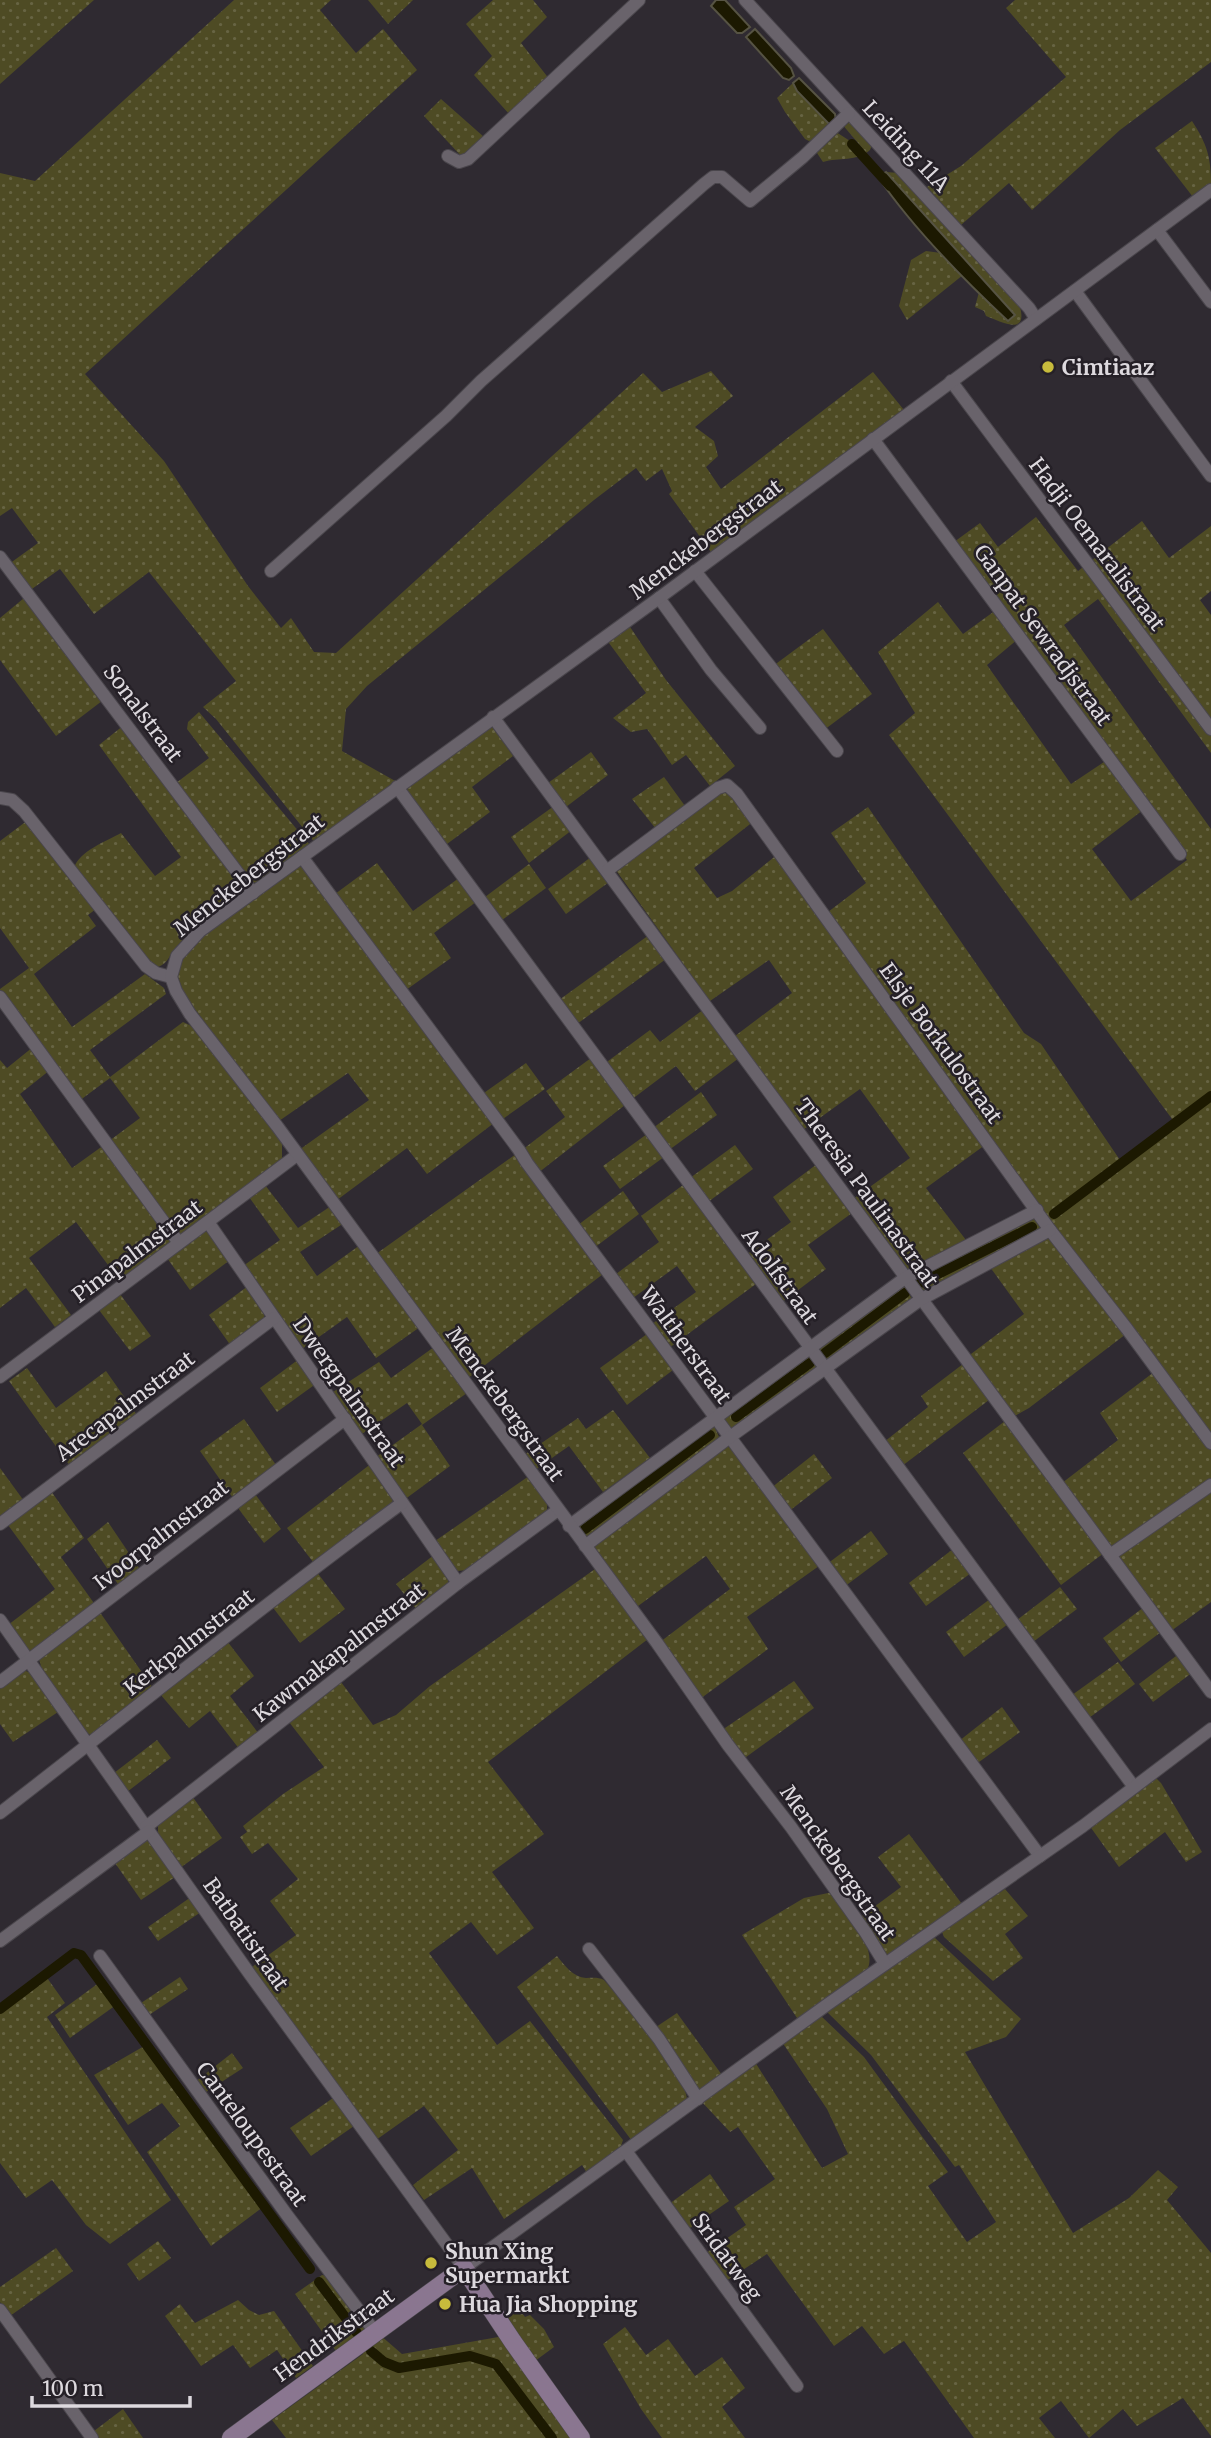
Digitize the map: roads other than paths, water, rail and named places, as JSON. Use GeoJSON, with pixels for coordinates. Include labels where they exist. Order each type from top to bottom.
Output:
{"type":"FeatureCollection","features":[{"type":"Feature","properties":{"kind":"street"},"geometry":{"type":"LineString","coordinates":[[448,156],[459,162],[468,159],[639,0]]}},
{"type":"Feature","properties":{"kind":"street","name":"Leiding 11A"},"geometry":{"type":"LineString","coordinates":[[745,0],[1029,308],[1036,319]]}},
{"type":"Feature","properties":{"kind":"street"},"geometry":{"type":"LineString","coordinates":[[271,571],[704,184],[713,177],[722,177],[750,201],[803,157],[848,114]]}},
{"type":"Feature","properties":{"kind":"street","name":"Menckebergstraat"},"geometry":{"type":"LineString","coordinates":[[885,1964],[791,1827],[728,1745],[657,1643],[190,1014],[171,977],[177,956],[188,942],[1211,190]]}},
{"type":"Feature","properties":{"kind":"street"},"geometry":{"type":"LineString","coordinates":[[1157,230],[1211,302]]}},
{"type":"Feature","properties":{"kind":"street"},"geometry":{"type":"LineString","coordinates":[[1075,291],[1211,476]]}},
{"type":"Feature","properties":{"kind":"street","name":"Hadji Oemaralistraat"},"geometry":{"type":"LineString","coordinates":[[951,381],[1211,729]]}},
{"type":"Feature","properties":{"kind":"street","name":"Ganpat Sewradjstraat"},"geometry":{"type":"LineString","coordinates":[[873,439],[1180,854]]}},
{"type":"Feature","properties":{"kind":"street","name":"Sonalstraat"},"geometry":{"type":"LineString","coordinates":[[0,557],[253,893]]}},
{"type":"Feature","properties":{"kind":"street"},"geometry":{"type":"LineString","coordinates":[[695,571],[837,751]]}},
{"type":"Feature","properties":{"kind":"street"},"geometry":{"type":"LineString","coordinates":[[659,598],[711,670],[760,728]]}},
{"type":"Feature","properties":{"kind":"street","name":"Theresia Paulinastraat"},"geometry":{"type":"LineString","coordinates":[[493,717],[1211,1692]]}},
{"type":"Feature","properties":{"kind":"street","name":"Elsje Borkulostraat"},"geometry":{"type":"LineString","coordinates":[[608,870],[718,788],[727,785],[737,794],[1050,1230],[1211,1443]]}},
{"type":"Feature","properties":{"kind":"street","name":"Adolfstraat"},"geometry":{"type":"LineString","coordinates":[[397,787],[1133,1787]]}},
{"type":"Feature","properties":{"kind":"street"},"geometry":{"type":"LineString","coordinates":[[0,797],[12,800],[24,811],[146,966],[156,973],[171,977]]}},
{"type":"Feature","properties":{"kind":"street","name":"Waltherstraat"},"geometry":{"type":"LineString","coordinates":[[302,857],[1040,1856]]}},
{"type":"Feature","properties":{"kind":"street"},"geometry":{"type":"LineString","coordinates":[[0,997],[179,1243]]}},
{"type":"Feature","properties":{"kind":"street","name":"Pinapalmstraat"},"geometry":{"type":"LineString","coordinates":[[0,1377],[297,1155]]}},
{"type":"Feature","properties":{"kind":"street"},"geometry":{"type":"LineString","coordinates":[[569,1526],[905,1278],[1037,1210]]}},
{"type":"Feature","properties":{"kind":"street","name":"Dwergpalmstraat"},"geometry":{"type":"LineString","coordinates":[[208,1222],[458,1583]]}},
{"type":"Feature","properties":{"kind":"street"},"geometry":{"type":"LineString","coordinates":[[585,1546],[920,1300],[1050,1230]]}},
{"type":"Feature","properties":{"kind":"street","name":"Arecapalmstraat"},"geometry":{"type":"LineString","coordinates":[[0,1524],[274,1318]]}},
{"type":"Feature","properties":{"kind":"street","name":"Ivoorpalmstraat"},"geometry":{"type":"LineString","coordinates":[[0,1682],[345,1419]]}},
{"type":"Feature","properties":{"kind":"street"},"geometry":{"type":"LineString","coordinates":[[1110,1555],[1211,1485]]}},
{"type":"Feature","properties":{"kind":"street","name":"Kerkpalmstraat"},"geometry":{"type":"LineString","coordinates":[[0,1813],[139,1703],[402,1503]]}},
{"type":"Feature","properties":{"kind":"street","name":"Kawmakapalmstraat"},"geometry":{"type":"LineString","coordinates":[[148,1829],[458,1583],[558,1510]]}},
{"type":"Feature","properties":{"kind":"street","name":"Batbatistraat"},"geometry":{"type":"LineString","coordinates":[[0,1620],[249,1973],[464,2268]]}},
{"type":"Feature","properties":{"kind":"street"},"geometry":{"type":"LineString","coordinates":[[582,2438],[464,2268],[885,1964],[1040,1856],[1211,1729]]}},
{"type":"Feature","properties":{"kind":"street"},"geometry":{"type":"LineString","coordinates":[[0,1941],[148,1829]]}},
{"type":"Feature","properties":{"kind":"street"},"geometry":{"type":"LineString","coordinates":[[589,1949],[659,2039],[698,2099]]}},
{"type":"Feature","properties":{"kind":"street","name":"Canteloupestraat"},"geometry":{"type":"LineString","coordinates":[[100,1956],[375,2332]]}},
{"type":"Feature","properties":{"kind":"street","name":"Sridatweg"},"geometry":{"type":"LineString","coordinates":[[626,2151],[797,2386]]}},
{"type":"Feature","properties":{"kind":"street","name":"Hendrikstraat"},"geometry":{"type":"LineString","coordinates":[[231,2438],[464,2268]]}},
{"type":"Feature","properties":{"kind":"street"},"geometry":{"type":"LineString","coordinates":[[0,2310],[92,2438]]}},
{"type":"Feature","properties":{"kind":"waterway"},"geometry":{"type":"LineString","coordinates":[[852,144],[890,186]]}},
{"type":"Feature","properties":{"kind":"waterway"},"geometry":{"type":"LineString","coordinates":[[1054,1214],[1211,1096]]}},
{"type":"Feature","properties":{"kind":"waterway"},"geometry":{"type":"LineString","coordinates":[[918,1284],[1032,1227]]}},
{"type":"Feature","properties":{"kind":"waterway"},"geometry":{"type":"LineString","coordinates":[[825,1353],[905,1293]]}},
{"type":"Feature","properties":{"kind":"waterway"},"geometry":{"type":"LineString","coordinates":[[736,1417],[810,1363]]}},
{"type":"Feature","properties":{"kind":"waterway"},"geometry":{"type":"LineString","coordinates":[[585,1529],[710,1435]]}},
{"type":"Feature","properties":{"kind":"waterway"},"geometry":{"type":"LineString","coordinates":[[0,2009],[74,1953],[81,1955],[310,2269]]}},
{"type":"Feature","properties":{"kind":"waterway"},"geometry":{"type":"LineString","coordinates":[[319,2282],[357,2333]]}},
{"type":"Feature","properties":{"kind":"waterway"},"geometry":{"type":"LineString","coordinates":[[371,2351],[384,2362],[399,2368],[470,2356],[496,2364],[552,2438]]}},
{"type":"Feature","properties":{"kind":"place","name":"Cimtiaaz"},"geometry":{"type":"Point","coordinates":[1048,367]}},
{"type":"Feature","properties":{"kind":"place","name":"Shun Xing Supermarkt"},"geometry":{"type":"Point","coordinates":[431,2263]}},
{"type":"Feature","properties":{"kind":"place","name":"Hua Jia Shopping"},"geometry":{"type":"Point","coordinates":[445,2304]}}]}
